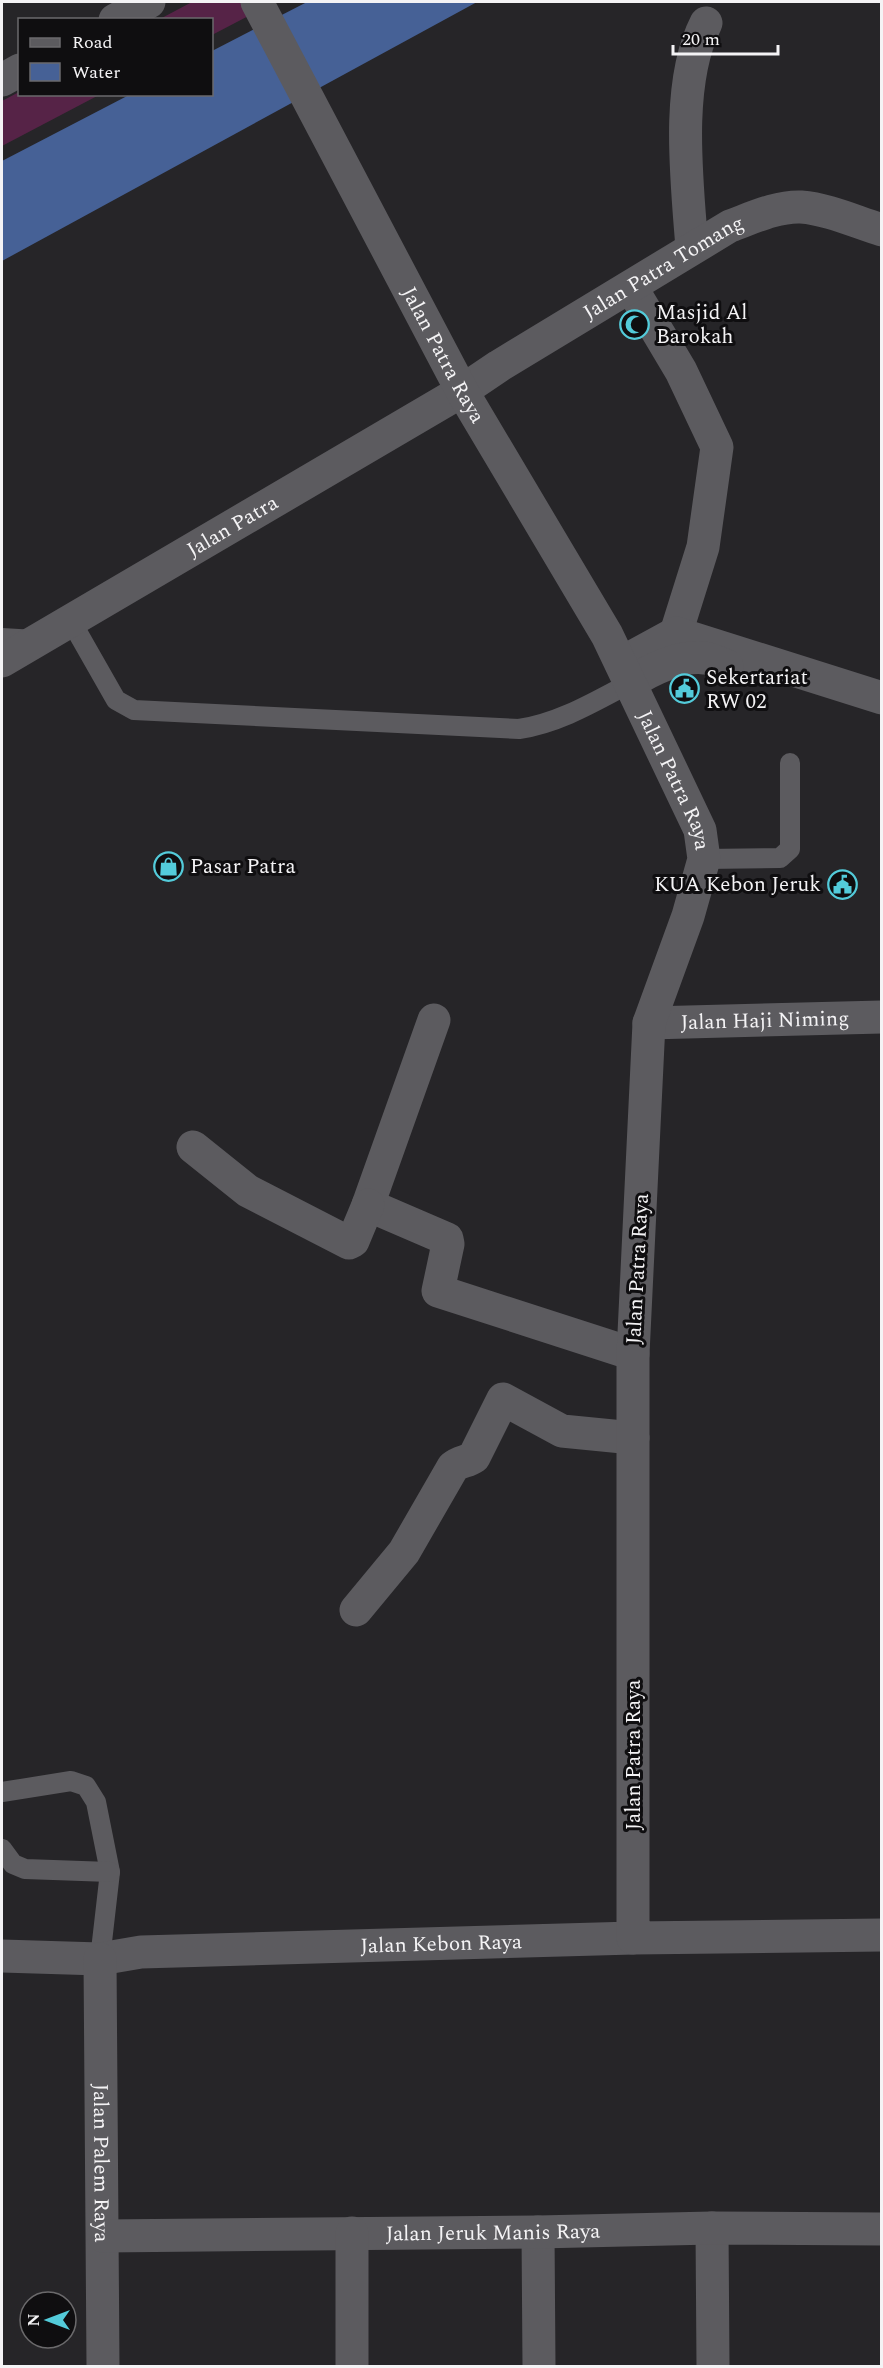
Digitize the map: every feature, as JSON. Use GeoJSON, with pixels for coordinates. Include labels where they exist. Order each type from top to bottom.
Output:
{"type":"FeatureCollection","features":[{"type":"Feature","properties":{"kind":"street"},"geometry":{"type":"LineString","coordinates":[[119,18],[149,2]]}},
{"type":"Feature","properties":{"kind":"street","name":"Jalan Patra Raya"},"geometry":{"type":"LineString","coordinates":[[257,2],[462,391],[607,635],[700,830],[704,859],[657,1022],[633,1354],[633,1938]]}},
{"type":"Feature","properties":{"kind":"street"},"geometry":{"type":"LineString","coordinates":[[692,248],[686,168],[687,120],[694,55],[698,39],[706,23]]}},
{"type":"Feature","properties":{"kind":"street"},"geometry":{"type":"LineString","coordinates":[[2,80],[18,71]]}},
{"type":"Feature","properties":{"kind":"street","name":"Jalan Patra Tomang"},"geometry":{"type":"LineString","coordinates":[[462,391],[692,248],[730,226],[760,214],[800,207],[831,213],[882,230]]}},
{"type":"Feature","properties":{"kind":"street"},"geometry":{"type":"LineString","coordinates":[[625,673],[676,633],[703,547],[717,447],[681,371],[631,287]]}},
{"type":"Feature","properties":{"kind":"street","name":"Jalan Patra"},"geometry":{"type":"LineString","coordinates":[[2,661],[462,391]]}},
{"type":"Feature","properties":{"kind":"street"},"geometry":{"type":"LineString","coordinates":[[676,633],[882,698]]}},
{"type":"Feature","properties":{"kind":"street"},"geometry":{"type":"LineString","coordinates":[[625,673],[650,670],[684,660],[705,658],[882,720]]}},
{"type":"Feature","properties":{"kind":"street","name":"Jalan Haji Niming"},"geometry":{"type":"LineString","coordinates":[[657,1022],[882,1017]]}},
{"type":"Feature","properties":{"kind":"street"},"geometry":{"type":"LineString","coordinates":[[192,1147],[248,1191],[349,1243],[353,1241],[434,1020]]}},
{"type":"Feature","properties":{"kind":"street"},"geometry":{"type":"LineString","coordinates":[[368,1204],[447,1239],[448,1244],[438,1291],[633,1354]]}},
{"type":"Feature","properties":{"kind":"street"},"geometry":{"type":"LineString","coordinates":[[356,1610],[404,1551],[453,1467],[461,1461],[468,1461],[474,1457],[503,1399],[562,1431],[633,1438]]}},
{"type":"Feature","properties":{"kind":"street","name":"Jalan Kebon Raya"},"geometry":{"type":"LineString","coordinates":[[2,1956],[100,1959],[141,1952],[633,1938],[882,1935]]}},
{"type":"Feature","properties":{"kind":"street","name":"Jalan Palem Raya"},"geometry":{"type":"LineString","coordinates":[[100,1959],[103,2367]]}},
{"type":"Feature","properties":{"kind":"street"},"geometry":{"type":"LineString","coordinates":[[712,2228],[713,2367]]}},
{"type":"Feature","properties":{"kind":"street","name":"Jalan Jeruk Manis Raya"},"geometry":{"type":"LineString","coordinates":[[103,2236],[712,2228],[882,2229]]}},
{"type":"Feature","properties":{"kind":"street"},"geometry":{"type":"LineString","coordinates":[[538,2232],[539,2367]]}},
{"type":"Feature","properties":{"kind":"street"},"geometry":{"type":"LineString","coordinates":[[352,2233],[352,2367]]}},
{"type":"Feature","properties":{"kind":"lane"},"geometry":{"type":"LineString","coordinates":[[71,621],[116,700],[134,710],[519,729],[542,725],[589,705],[625,673]]}},
{"type":"Feature","properties":{"kind":"lane"},"geometry":{"type":"LineString","coordinates":[[2,638],[39,640]]}},
{"type":"Feature","properties":{"kind":"lane"},"geometry":{"type":"LineString","coordinates":[[704,859],[780,858],[786,855],[790,849],[790,763]]}},
{"type":"Feature","properties":{"kind":"lane"},"geometry":{"type":"LineString","coordinates":[[2,1792],[71,1781],[86,1786],[96,1802],[110,1872],[100,1959]]}},
{"type":"Feature","properties":{"kind":"lane"},"geometry":{"type":"LineString","coordinates":[[2,1849],[13,1864],[25,1869],[110,1872]]}},
{"type":"Feature","properties":{"kind":"shaded area"},"geometry":{"type":"Polygon","coordinates":[[[192,2],[275,2],[213,34],[213,18],[162,18],[192,2]]]}},
{"type":"Feature","properties":{"kind":"shaded area"},"geometry":{"type":"Polygon","coordinates":[[[18,93],[18,96],[97,96],[2,146],[2,101],[18,93]]]}},
{"type":"Feature","properties":{"kind":"water"},"geometry":{"type":"Polygon","coordinates":[[[307,2],[477,2],[2,261],[2,161],[127,96],[213,96],[213,50],[307,2]]]}},
{"type":"Feature","properties":{"kind":"place","name":"Masjid Al Barokah"},"geometry":{"type":"Point","coordinates":[635,324]}},
{"type":"Feature","properties":{"kind":"place","name":"Sekertariat RW 02"},"geometry":{"type":"Point","coordinates":[685,689]}},
{"type":"Feature","properties":{"kind":"place","name":"Pasar Patra"},"geometry":{"type":"Point","coordinates":[169,866]}},
{"type":"Feature","properties":{"kind":"place","name":"KUA Kebon Jeruk"},"geometry":{"type":"Point","coordinates":[842,884]}}]}
